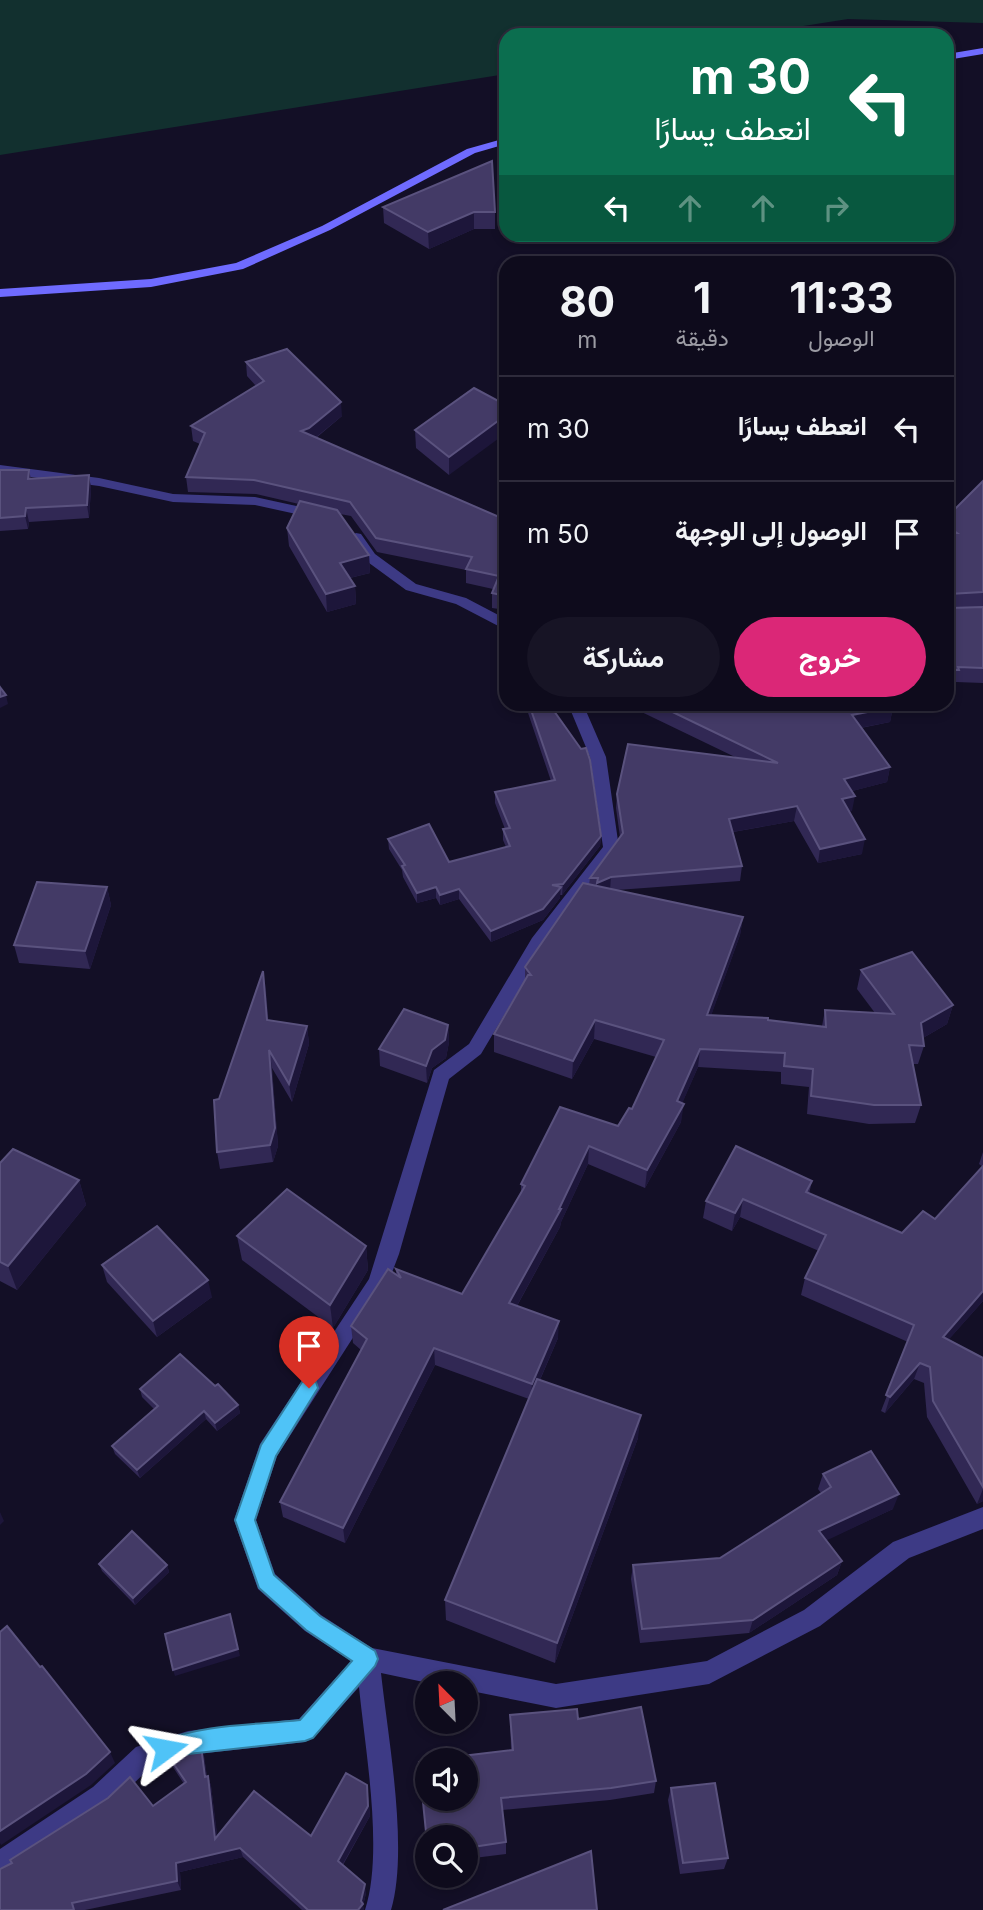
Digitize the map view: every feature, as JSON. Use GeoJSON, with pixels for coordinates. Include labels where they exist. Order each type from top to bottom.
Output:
{"type":"FeatureCollection","features":[{"type":"Feature","properties":{"kind":"main road"},"geometry":{"type":"LineString","coordinates":[[954,56],[983,51]]}},
{"type":"Feature","properties":{"kind":"main road"},"geometry":{"type":"LineString","coordinates":[[0,293],[150,283],[239,266],[326,229],[471,151],[499,143]]}},
{"type":"Feature","properties":{"kind":"street"},"geometry":{"type":"LineString","coordinates":[[0,469],[99,482],[173,498],[255,502],[340,520],[370,557],[411,587],[461,601],[499,621]]}},
{"type":"Feature","properties":{"kind":"street"},"geometry":{"type":"LineString","coordinates":[[579,711],[598,757],[611,848],[538,943],[475,1049],[441,1075],[389,1254],[377,1283],[268,1451],[245,1520],[266,1581],[313,1623],[368,1659],[556,1696],[709,1672],[812,1618],[901,1550],[983,1518]]}},
{"type":"Feature","properties":{"kind":"street"},"geometry":{"type":"LineString","coordinates":[[0,1864],[102,1796],[145,1756],[188,1743],[305,1730],[368,1659]]}},
{"type":"Feature","properties":{"kind":"street"},"geometry":{"type":"LineString","coordinates":[[368,1659],[384,1810],[384,1891],[378,1910]]}},
{"type":"Feature","properties":{"kind":"green space"},"geometry":{"type":"Polygon","coordinates":[[[0,0],[983,0],[983,23],[848,19],[791,28],[499,28],[499,75],[0,155],[0,0]]]}},
{"type":"Feature","properties":{"kind":"building"},"geometry":{"type":"Polygon","coordinates":[[[492,161],[495,212],[474,212],[428,232],[383,207],[492,161]]]}},
{"type":"Feature","properties":{"kind":"building"},"geometry":{"type":"Polygon","coordinates":[[[287,349],[341,402],[309,428],[301,431],[499,517],[499,576],[466,569],[472,557],[376,538],[350,502],[254,480],[186,477],[205,433],[191,426],[264,381],[246,362],[287,349]]]}},
{"type":"Feature","properties":{"kind":"building"},"geometry":{"type":"Polygon","coordinates":[[[474,388],[499,401],[499,420],[449,457],[415,430],[474,388]]]}},
{"type":"Feature","properties":{"kind":"building"},"geometry":{"type":"Polygon","coordinates":[[[0,470],[29,470],[28,479],[89,475],[87,505],[26,508],[25,516],[0,518],[0,470]]]}},
{"type":"Feature","properties":{"kind":"building"},"geometry":{"type":"Polygon","coordinates":[[[983,481],[983,592],[954,594],[954,533],[957,533],[954,531],[954,510],[983,481]]]}},
{"type":"Feature","properties":{"kind":"building"},"geometry":{"type":"Polygon","coordinates":[[[300,501],[337,510],[369,555],[340,563],[355,586],[326,594],[287,528],[300,501]]]}},
{"type":"Feature","properties":{"kind":"building"},"geometry":{"type":"Polygon","coordinates":[[[499,576],[499,594],[492,593],[499,576]]]}},
{"type":"Feature","properties":{"kind":"building"},"geometry":{"type":"Polygon","coordinates":[[[983,607],[983,668],[958,667],[959,670],[954,670],[954,608],[983,607]]]}},
{"type":"Feature","properties":{"kind":"building"},"geometry":{"type":"Polygon","coordinates":[[[531,711],[554,711],[581,749],[586,748],[601,836],[563,884],[552,885],[561,887],[543,909],[491,931],[459,889],[440,895],[436,887],[417,893],[402,866],[405,865],[388,839],[429,824],[449,862],[510,846],[503,829],[510,828],[495,792],[555,780],[531,711]]]}},
{"type":"Feature","properties":{"kind":"building"},"geometry":{"type":"Polygon","coordinates":[[[670,711],[872,711],[852,715],[890,767],[844,779],[855,796],[842,799],[865,839],[820,849],[797,806],[729,819],[742,866],[611,877],[597,883],[598,878],[590,878],[623,833],[617,794],[628,744],[778,763],[670,711]]]}},
{"type":"Feature","properties":{"kind":"building"},"geometry":{"type":"Polygon","coordinates":[[[37,882],[107,887],[85,951],[14,945],[37,882]]]}},
{"type":"Feature","properties":{"kind":"building"},"geometry":{"type":"Polygon","coordinates":[[[583,883],[743,917],[707,1015],[768,1018],[826,1027],[825,1010],[894,1014],[861,970],[912,952],[953,1005],[921,1023],[924,1046],[909,1045],[921,1105],[874,1105],[811,1096],[813,1069],[784,1066],[785,1053],[700,1049],[677,1101],[684,1104],[647,1170],[589,1146],[561,1209],[509,1303],[559,1321],[532,1384],[434,1348],[343,1528],[280,1502],[367,1339],[351,1326],[388,1269],[401,1278],[396,1269],[462,1294],[525,1186],[521,1184],[560,1107],[618,1126],[629,1108],[632,1109],[664,1040],[595,1020],[573,1061],[494,1034],[528,975],[531,975],[525,967],[583,883]]]}},
{"type":"Feature","properties":{"kind":"building"},"geometry":{"type":"Polygon","coordinates":[[[263,971],[267,1020],[307,1026],[289,1084],[269,1050],[275,1128],[270,1145],[217,1152],[214,1100],[219,1099],[263,971]]]}},
{"type":"Feature","properties":{"kind":"building"},"geometry":{"type":"Polygon","coordinates":[[[404,1009],[448,1025],[445,1040],[432,1050],[426,1066],[379,1049],[404,1009]]]}},
{"type":"Feature","properties":{"kind":"building"},"geometry":{"type":"Polygon","coordinates":[[[736,1146],[812,1181],[806,1192],[902,1233],[923,1211],[935,1219],[983,1166],[983,1291],[943,1337],[983,1358],[983,1487],[933,1401],[930,1367],[920,1363],[890,1397],[886,1395],[914,1325],[805,1278],[826,1235],[743,1199],[735,1213],[706,1201],[736,1146]]]}},
{"type":"Feature","properties":{"kind":"building"},"geometry":{"type":"Polygon","coordinates":[[[13,1149],[79,1180],[8,1266],[0,1262],[0,1163],[13,1149]]]}},
{"type":"Feature","properties":{"kind":"building"},"geometry":{"type":"Polygon","coordinates":[[[287,1189],[366,1246],[330,1305],[237,1236],[287,1189]]]}},
{"type":"Feature","properties":{"kind":"building"},"geometry":{"type":"Polygon","coordinates":[[[157,1226],[208,1280],[153,1321],[102,1265],[157,1226]]]}},
{"type":"Feature","properties":{"kind":"building"},"geometry":{"type":"Polygon","coordinates":[[[180,1354],[215,1386],[218,1384],[238,1405],[215,1423],[204,1411],[137,1470],[112,1446],[158,1406],[140,1389],[180,1354]]]}},
{"type":"Feature","properties":{"kind":"building"},"geometry":{"type":"Polygon","coordinates":[[[537,1379],[641,1415],[557,1643],[445,1600],[537,1379]]]}},
{"type":"Feature","properties":{"kind":"building"},"geometry":{"type":"Polygon","coordinates":[[[871,1451],[899,1494],[819,1531],[842,1561],[753,1620],[642,1629],[633,1565],[720,1558],[831,1487],[823,1474],[871,1451]]]}},
{"type":"Feature","properties":{"kind":"building"},"geometry":{"type":"Polygon","coordinates":[[[132,1531],[167,1565],[133,1598],[99,1564],[132,1531]]]}},
{"type":"Feature","properties":{"kind":"building"},"geometry":{"type":"Polygon","coordinates":[[[230,1614],[238,1649],[173,1670],[165,1634],[230,1614]]]}},
{"type":"Feature","properties":{"kind":"building"},"geometry":{"type":"Polygon","coordinates":[[[7,1626],[110,1752],[86,1774],[0,1831],[0,1632],[7,1626]]]}},
{"type":"Feature","properties":{"kind":"building"},"geometry":{"type":"Polygon","coordinates":[[[641,1707],[656,1781],[501,1798],[506,1842],[478,1846],[478,1825],[425,1825],[424,1811],[478,1811],[478,1754],[513,1750],[510,1715],[577,1709],[578,1719],[641,1707]]]}},
{"type":"Feature","properties":{"kind":"building"},"geometry":{"type":"Polygon","coordinates":[[[201,1746],[205,1777],[208,1776],[215,1839],[254,1791],[311,1836],[346,1773],[367,1785],[368,1806],[338,1861],[365,1884],[361,1901],[363,1904],[358,1910],[308,1910],[240,1848],[176,1863],[177,1881],[72,1903],[74,1910],[0,1910],[0,1869],[12,1863],[10,1860],[108,1798],[130,1777],[153,1806],[186,1782],[167,1754],[201,1746]]]}},
{"type":"Feature","properties":{"kind":"building"},"geometry":{"type":"Polygon","coordinates":[[[715,1783],[728,1858],[683,1863],[671,1788],[715,1783]]]}},
{"type":"Feature","properties":{"kind":"building"},"geometry":{"type":"Polygon","coordinates":[[[591,1851],[597,1910],[443,1910],[591,1851]]]}},
{"type":"Feature","properties":{"kind":"route"},"geometry":{"type":"LineString","coordinates":[[166,1749],[188,1743],[305,1730],[368,1659],[313,1623],[266,1581],[245,1520],[268,1451],[309,1388]]}}]}
